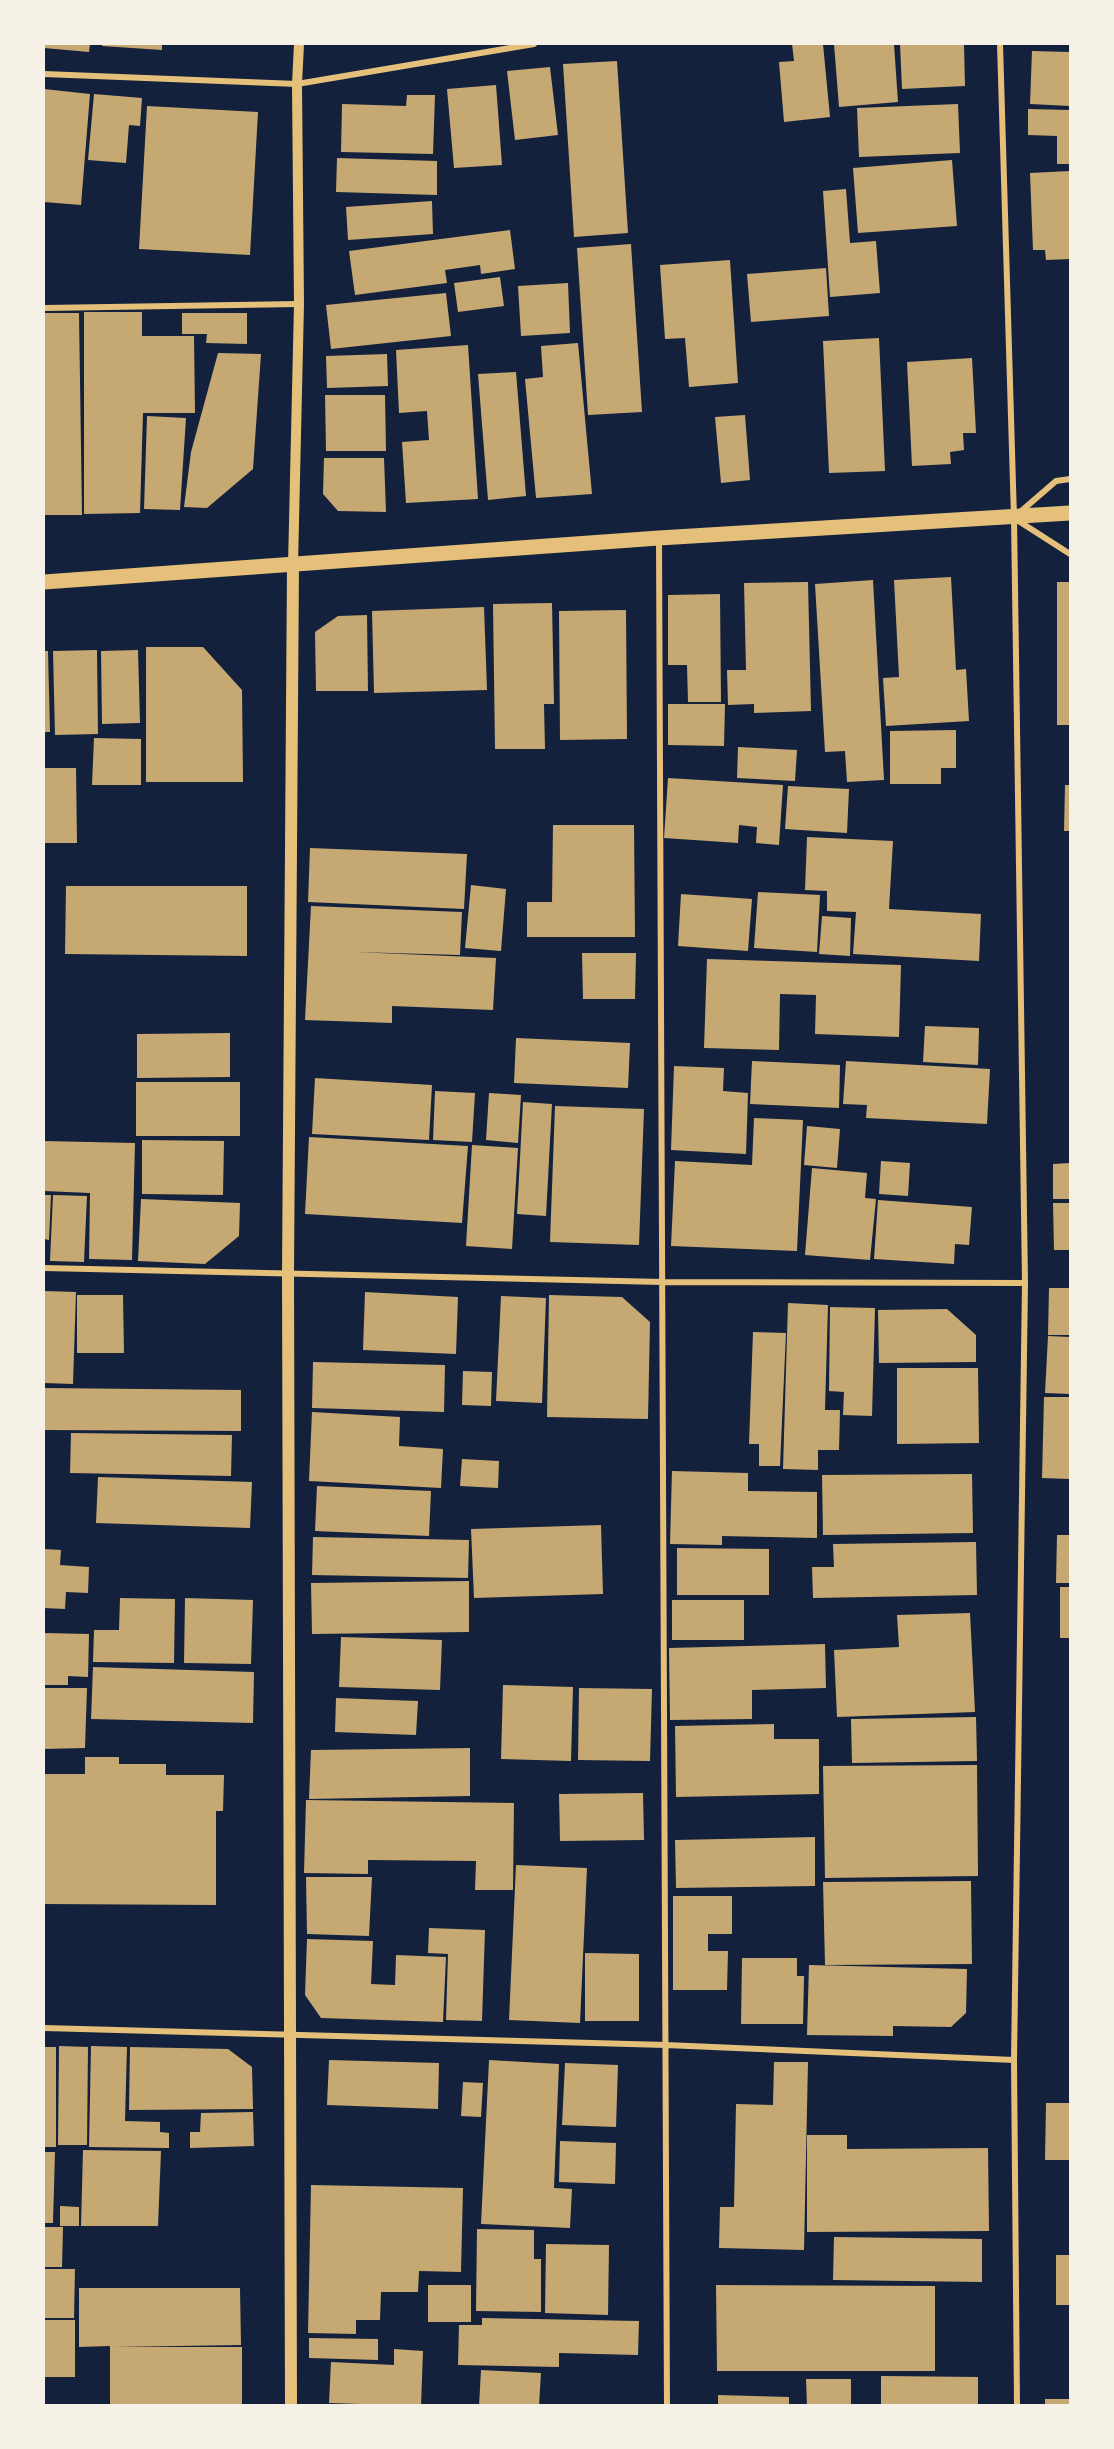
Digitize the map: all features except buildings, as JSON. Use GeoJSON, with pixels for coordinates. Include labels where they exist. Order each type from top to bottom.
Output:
{"type":"FeatureCollection","features":[{"type":"Feature","properties":{"kind":"main road"},"geometry":{"type":"LineString","coordinates":[[44,582],[659,538],[1071,513]]}},
{"type":"Feature","properties":{"kind":"main road"},"geometry":{"type":"LineString","coordinates":[[291,2406],[292,2036],[288,1272],[293,565]]}},
{"type":"Feature","properties":{"kind":"street"},"geometry":{"type":"LineString","coordinates":[[293,565],[299,304],[297,84],[299,44]]}},
{"type":"Feature","properties":{"kind":"street"},"geometry":{"type":"LineString","coordinates":[[44,74],[297,84],[534,44]]}},
{"type":"Feature","properties":{"kind":"street"},"geometry":{"type":"LineString","coordinates":[[1000,44],[1014,518],[1025,1283],[1014,2060],[1017,2406]]}},
{"type":"Feature","properties":{"kind":"street"},"geometry":{"type":"LineString","coordinates":[[44,308],[299,304]]}},
{"type":"Feature","properties":{"kind":"street"},"geometry":{"type":"LineString","coordinates":[[1014,518],[1056,481],[1071,479]]}},
{"type":"Feature","properties":{"kind":"street"},"geometry":{"type":"LineString","coordinates":[[1014,518],[1071,555]]}},
{"type":"Feature","properties":{"kind":"street"},"geometry":{"type":"LineString","coordinates":[[659,538],[667,2406]]}},
{"type":"Feature","properties":{"kind":"street"},"geometry":{"type":"LineString","coordinates":[[44,1268],[663,1282],[1025,1283]]}},
{"type":"Feature","properties":{"kind":"street"},"geometry":{"type":"LineString","coordinates":[[44,2028],[666,2045],[1014,2060]]}}]}
